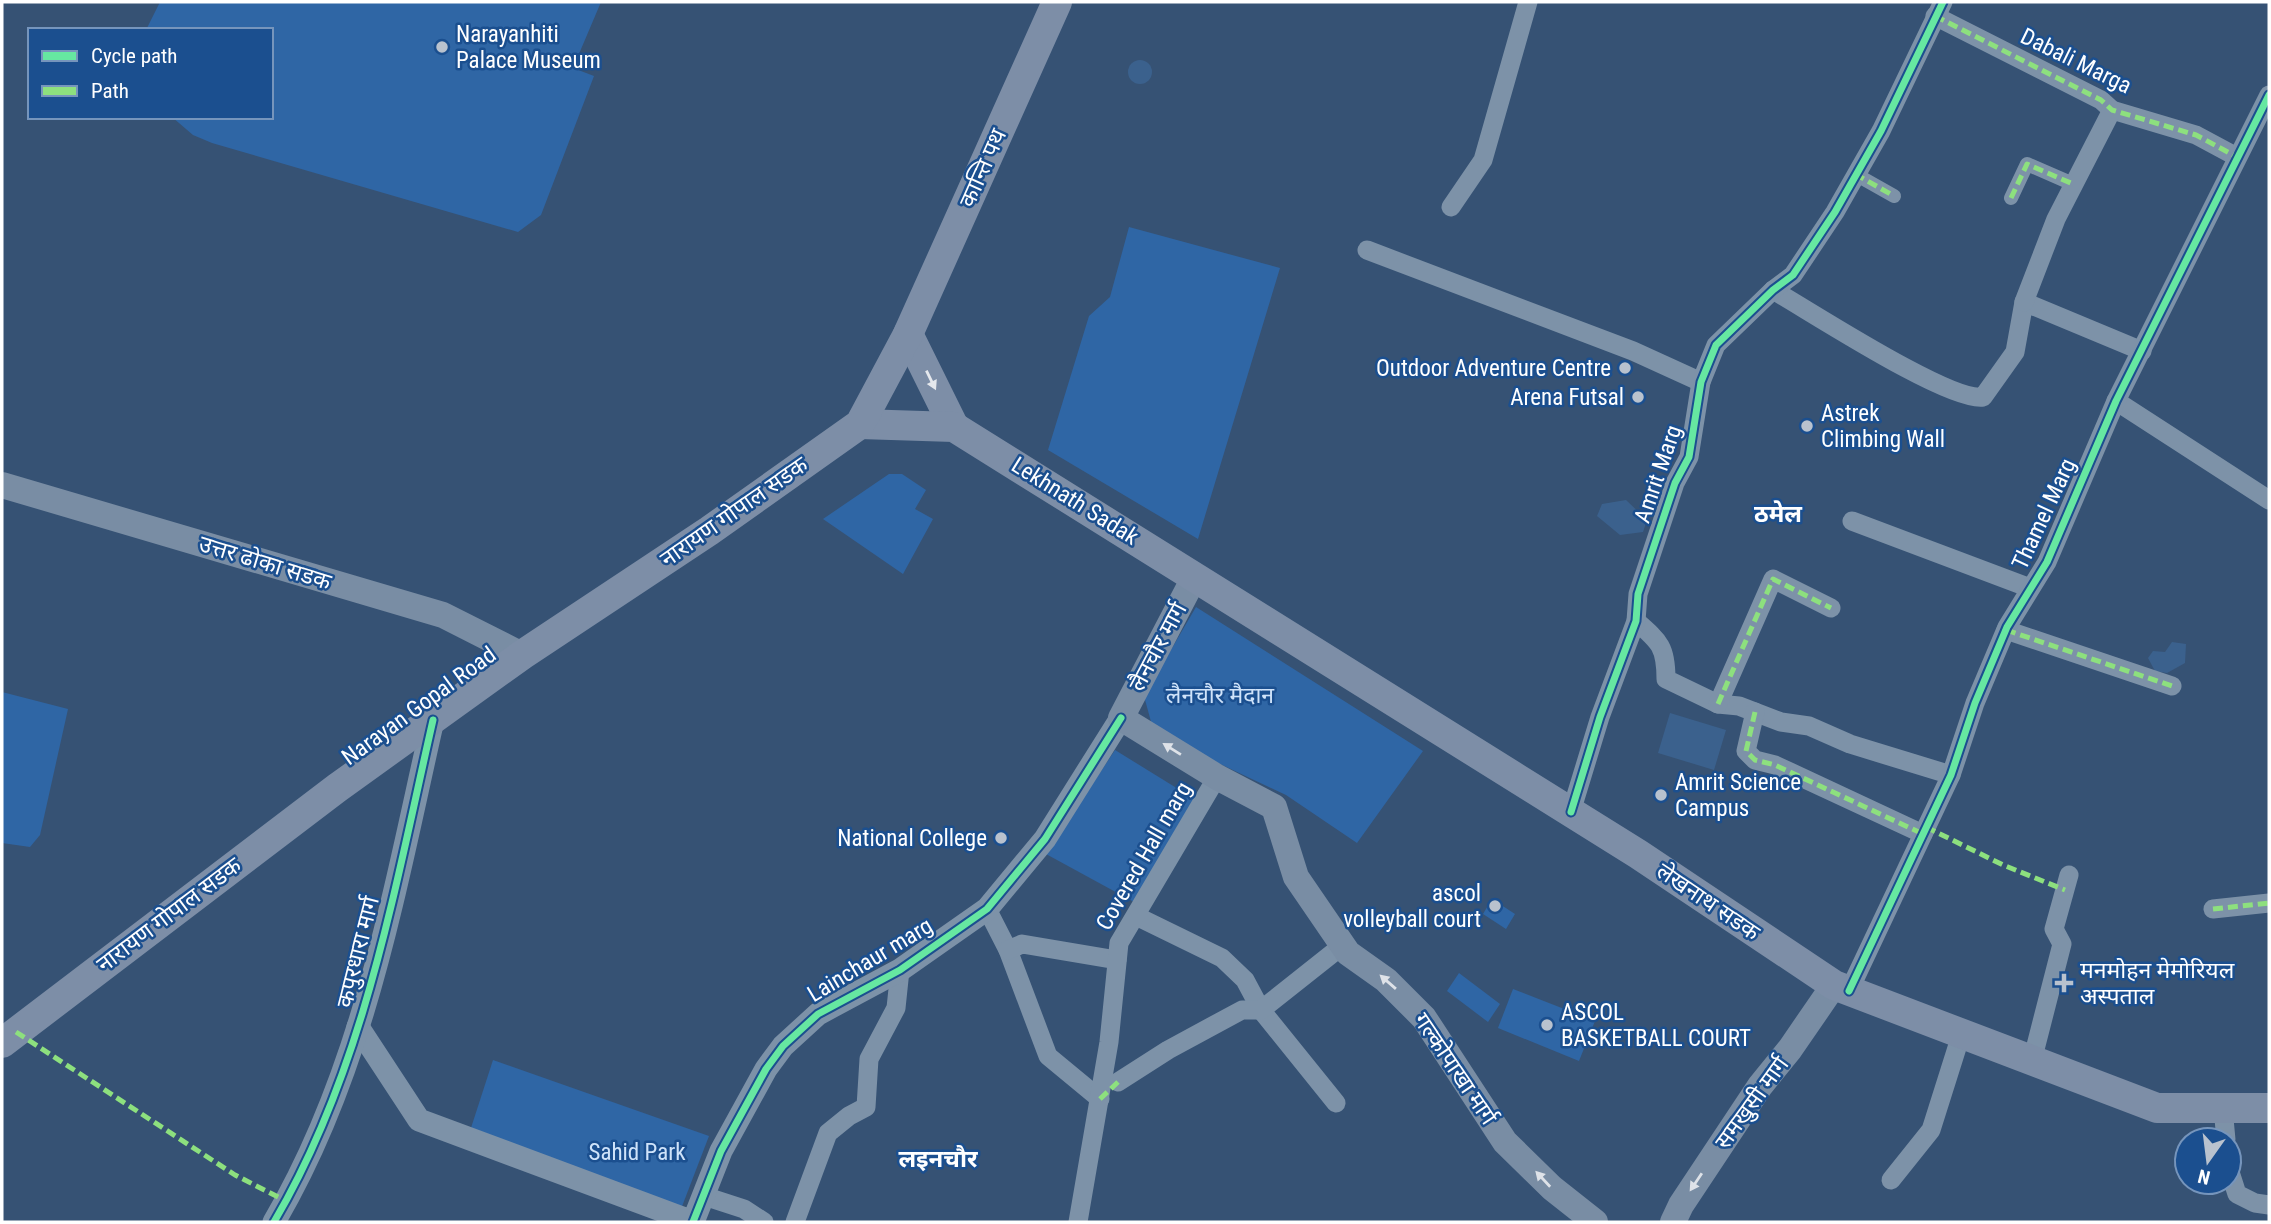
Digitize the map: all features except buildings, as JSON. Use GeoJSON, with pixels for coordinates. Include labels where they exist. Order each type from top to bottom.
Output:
{"type":"FeatureCollection","features":[{"type":"Feature","properties":{"kind":"main road","name":"कान्ति पथ"},"geometry":{"type":"LineString","coordinates":[[908,334],[1057,2]]}},
{"type":"Feature","properties":{"kind":"main road","name":"नारायण गोपाल सडक"},"geometry":{"type":"LineString","coordinates":[[522,655],[709,531],[860,424],[908,334]]}},
{"type":"Feature","properties":{"kind":"main road"},"geometry":{"type":"LineString","coordinates":[[860,424],[954,427],[908,334]]}},
{"type":"Feature","properties":{"kind":"main road","name":"Lekhnath Sadak"},"geometry":{"type":"LineString","coordinates":[[954,427],[1195,576]]}},
{"type":"Feature","properties":{"kind":"main road","name":"उत्तर ढोका सडक"},"geometry":{"type":"LineString","coordinates":[[2,485],[443,615],[522,655]]}},
{"type":"Feature","properties":{"kind":"main road","name":"लैनचौर मार्ग"},"geometry":{"type":"LineString","coordinates":[[1121,718],[1195,576]]}},
{"type":"Feature","properties":{"kind":"main road","name":"लेखनाथ सडक"},"geometry":{"type":"LineString","coordinates":[[1195,576],[1456,743],[1571,812],[1841,988],[2157,1108],[2269,1108]]}},
{"type":"Feature","properties":{"kind":"main road","name":"Narayan Gopal Road"},"geometry":{"type":"LineString","coordinates":[[337,788],[522,655]]}},
{"type":"Feature","properties":{"kind":"main road","name":"गल्कोपाखा मार्ग"},"geometry":{"type":"LineString","coordinates":[[1121,718],[1217,777],[1274,807],[1297,877],[1348,953],[1386,980],[1424,1018],[1505,1142],[1552,1188],[1595,1222]]}},
{"type":"Feature","properties":{"kind":"main road","name":"नारायण गोपाल सडक"},"geometry":{"type":"LineString","coordinates":[[2,1043],[337,788]]}},
{"type":"Feature","properties":{"kind":"main road","name":"समखुसी मार्ग"},"geometry":{"type":"LineString","coordinates":[[1673,1222],[1681,1205],[1760,1086],[1841,988]]}},
{"type":"Feature","properties":{"kind":"street"},"geometry":{"type":"LineString","coordinates":[[1451,207],[1483,160],[1528,2]]}},
{"type":"Feature","properties":{"kind":"street","name":"Dabali Marga"},"geometry":{"type":"LineString","coordinates":[[1939,9],[2101,100],[2112,110],[2196,135],[2237,157]]}},
{"type":"Feature","properties":{"kind":"street","name":"Amrit Marg"},"geometry":{"type":"LineString","coordinates":[[1571,812],[1604,706],[1636,621],[1638,594],[1675,483],[1689,457],[1701,382],[1716,345],[1773,290],[1793,275],[1835,212],[1854,174],[1881,131],[1939,9]]}},
{"type":"Feature","properties":{"kind":"street","name":"Thamel Marg"},"geometry":{"type":"LineString","coordinates":[[1841,988],[1923,834],[1951,775],[1975,703],[2006,630],[2048,562],[2116,401],[2269,95]]}},
{"type":"Feature","properties":{"kind":"street"},"geometry":{"type":"LineString","coordinates":[[1773,290],[1932,382],[1974,399],[1983,397],[2015,352],[2024,302],[2056,219],[2112,110]]}},
{"type":"Feature","properties":{"kind":"street"},"geometry":{"type":"LineString","coordinates":[[2011,198],[2027,164],[2073,184]]}},
{"type":"Feature","properties":{"kind":"street"},"geometry":{"type":"LineString","coordinates":[[1854,174],[1894,196]]}},
{"type":"Feature","properties":{"kind":"street"},"geometry":{"type":"LineString","coordinates":[[1367,250],[1633,351],[1701,382]]}},
{"type":"Feature","properties":{"kind":"street"},"geometry":{"type":"LineString","coordinates":[[2024,302],[2142,351]]}},
{"type":"Feature","properties":{"kind":"street"},"geometry":{"type":"LineString","coordinates":[[2116,401],[2269,500]]}},
{"type":"Feature","properties":{"kind":"street"},"geometry":{"type":"LineString","coordinates":[[1852,521],[2031,588]]}},
{"type":"Feature","properties":{"kind":"street"},"geometry":{"type":"LineString","coordinates":[[1718,704],[1773,579],[1831,608]]}},
{"type":"Feature","properties":{"kind":"street"},"geometry":{"type":"LineString","coordinates":[[1636,621],[1659,641],[1666,654],[1666,679],[1718,704],[1739,706],[1781,722],[1809,726],[1850,744],[1951,775]]}},
{"type":"Feature","properties":{"kind":"street"},"geometry":{"type":"LineString","coordinates":[[2006,630],[2172,686]]}},
{"type":"Feature","properties":{"kind":"street"},"geometry":{"type":"LineString","coordinates":[[1755,712],[1746,751],[1755,760],[1775,765],[1923,834]]}},
{"type":"Feature","properties":{"kind":"street","name":"Lainchaur marg"},"geometry":{"type":"LineString","coordinates":[[358,1027],[419,1120],[679,1219],[694,1222],[721,1151],[766,1069],[791,1037],[818,1014],[900,970],[986,909],[1045,839],[1121,718]]}},
{"type":"Feature","properties":{"kind":"street","name":"कपुरधारा मार्ग"},"geometry":{"type":"LineString","coordinates":[[274,1222],[295,1185],[334,1099],[358,1027],[377,964],[433,720]]}},
{"type":"Feature","properties":{"kind":"street","name":"Covered Hall marg"},"geometry":{"type":"LineString","coordinates":[[1078,1222],[1100,1099],[1119,943],[1217,777]]}},
{"type":"Feature","properties":{"kind":"street"},"geometry":{"type":"LineString","coordinates":[[2032,1061],[2062,944],[2054,929],[2069,875]]}},
{"type":"Feature","properties":{"kind":"street"},"geometry":{"type":"LineString","coordinates":[[2213,909],[2269,903]]}},
{"type":"Feature","properties":{"kind":"street"},"geometry":{"type":"LineString","coordinates":[[986,909],[1008,950],[1048,1056],[1100,1099]]}},
{"type":"Feature","properties":{"kind":"street"},"geometry":{"type":"LineString","coordinates":[[1136,916],[1222,958],[1245,980],[1261,1010],[1336,1103]]}},
{"type":"Feature","properties":{"kind":"street","name":"Covered Hall marg"},"geometry":{"type":"LineString","coordinates":[[1008,950],[1022,944],[1117,960]]}},
{"type":"Feature","properties":{"kind":"street"},"geometry":{"type":"LineString","coordinates":[[1118,1082],[1168,1050],[1242,1010],[1261,1010],[1343,946]]}},
{"type":"Feature","properties":{"kind":"street"},"geometry":{"type":"LineString","coordinates":[[795,1222],[828,1133],[849,1116],[866,1107],[869,1059],[896,1008],[900,970]]}},
{"type":"Feature","properties":{"kind":"street"},"geometry":{"type":"LineString","coordinates":[[1892,1180],[1931,1130],[1961,1035]]}},
{"type":"Feature","properties":{"kind":"street"},"geometry":{"type":"LineString","coordinates":[[2223,1108],[2225,1126]]}},
{"type":"Feature","properties":{"kind":"street"},"geometry":{"type":"LineString","coordinates":[[704,1196],[744,1209],[764,1222]]}},
{"type":"Feature","properties":{"kind":"street"},"geometry":{"type":"LineString","coordinates":[[2241,1196],[2269,1206]]}},
{"type":"Feature","properties":{"kind":"green space"},"geometry":{"type":"Polygon","coordinates":[[[160,2],[601,2],[573,68],[594,76],[541,215],[518,232],[212,143],[193,135],[174,119],[273,119],[273,28],[147,28],[160,2]]]}},
{"type":"Feature","properties":{"kind":"green space"},"geometry":{"type":"Polygon","coordinates":[[[1129,227],[1280,268],[1198,539],[1048,450],[1089,316],[1110,297],[1129,227]]]}},
{"type":"Feature","properties":{"kind":"green space"},"geometry":{"type":"Polygon","coordinates":[[[889,474],[902,474],[926,490],[915,509],[933,519],[903,574],[823,519],[889,474]]]}},
{"type":"Feature","properties":{"kind":"green space","name":"लैनचौर मैदान"},"geometry":{"type":"Polygon","coordinates":[[[1196,607],[1423,751],[1357,843],[1286,795],[1153,729],[1144,696],[1196,607]]]}},
{"type":"Feature","properties":{"kind":"green space"},"geometry":{"type":"Polygon","coordinates":[[[2,692],[68,709],[40,835],[30,847],[2,843],[2,692]]]}},
{"type":"Feature","properties":{"kind":"green space"},"geometry":{"type":"Polygon","coordinates":[[[1115,750],[1196,800],[1134,902],[1046,854],[1115,750]]]}},
{"type":"Feature","properties":{"kind":"green space","name":"ascol volleyball court"},"geometry":{"type":"Polygon","coordinates":[[[1492,899],[1515,914],[1506,929],[1483,914],[1492,899]]]}},
{"type":"Feature","properties":{"kind":"green space"},"geometry":{"type":"Polygon","coordinates":[[[1459,973],[1500,1004],[1488,1022],[1447,991],[1459,973]]]}},
{"type":"Feature","properties":{"kind":"green space","name":"ASCOL BASKETBALL COURT"},"geometry":{"type":"Polygon","coordinates":[[[1513,989],[1595,1021],[1579,1061],[1498,1028],[1513,989]]]}},
{"type":"Feature","properties":{"kind":"green space","name":"Sahid Park"},"geometry":{"type":"Polygon","coordinates":[[[493,1060],[709,1136],[681,1209],[470,1131],[493,1060]]]}},
{"type":"Feature","properties":{"kind":"shaded area"},"geometry":{"type":"Polygon","coordinates":[[[1140,60],[1148,64],[1152,72],[1148,80],[1140,84],[1132,80],[1128,72],[1132,64],[1140,60]]]}},
{"type":"Feature","properties":{"kind":"shaded area"},"geometry":{"type":"Polygon","coordinates":[[[1626,500],[1647,520],[1643,532],[1620,535],[1597,516],[1602,504],[1626,500]]]}},
{"type":"Feature","properties":{"kind":"shaded area"},"geometry":{"type":"Polygon","coordinates":[[[2172,642],[2186,644],[2185,663],[2167,673],[2155,671],[2148,658],[2153,651],[2165,652],[2172,642]]]}},
{"type":"Feature","properties":{"kind":"shaded area"},"geometry":{"type":"Polygon","coordinates":[[[1670,713],[1726,730],[1714,770],[1658,753],[1670,713]]]}},
{"type":"Feature","properties":{"kind":"marked path"},"geometry":{"type":"LineString","coordinates":[[1935,16],[2101,100],[2112,110],[2196,135],[2237,157]]}},
{"type":"Feature","properties":{"kind":"marked path"},"geometry":{"type":"LineString","coordinates":[[2011,198],[2027,164],[2073,184]]}},
{"type":"Feature","properties":{"kind":"marked path"},"geometry":{"type":"LineString","coordinates":[[1855,174],[1894,196]]}},
{"type":"Feature","properties":{"kind":"marked path"},"geometry":{"type":"LineString","coordinates":[[1718,704],[1773,579],[1831,608]]}},
{"type":"Feature","properties":{"kind":"marked path"},"geometry":{"type":"LineString","coordinates":[[2006,630],[2172,686]]}},
{"type":"Feature","properties":{"kind":"marked path"},"geometry":{"type":"LineString","coordinates":[[1755,712],[1746,751],[1755,760],[1775,765],[1923,834]]}},
{"type":"Feature","properties":{"kind":"marked path"},"geometry":{"type":"LineString","coordinates":[[1926,827],[2003,865],[2065,890]]}},
{"type":"Feature","properties":{"kind":"marked path"},"geometry":{"type":"LineString","coordinates":[[2213,909],[2269,903]]}},
{"type":"Feature","properties":{"kind":"marked path"},"geometry":{"type":"LineString","coordinates":[[16,1032],[235,1175],[286,1201]]}},
{"type":"Feature","properties":{"kind":"marked path"},"geometry":{"type":"LineString","coordinates":[[1100,1099],[1118,1082]]}},
{"type":"Feature","properties":{"kind":"cycle path"},"geometry":{"type":"LineString","coordinates":[[1571,812],[1600,717],[1636,621],[1638,594],[1675,483],[1689,457],[1701,382],[1716,345],[1773,290],[1793,275],[1835,212],[1881,131],[1943,2]]}},
{"type":"Feature","properties":{"kind":"cycle path"},"geometry":{"type":"LineString","coordinates":[[1849,991],[1951,775],[1975,703],[2007,627],[2047,562],[2116,401],[2269,95]]}},
{"type":"Feature","properties":{"kind":"cycle path"},"geometry":{"type":"LineString","coordinates":[[693,1222],[721,1151],[766,1069],[783,1046],[818,1014],[900,970],[987,909],[1045,839],[1121,718]]}},
{"type":"Feature","properties":{"kind":"cycle path"},"geometry":{"type":"LineString","coordinates":[[274,1222],[305,1164],[354,1041],[389,914],[433,720]]}},
{"type":"Feature","properties":{"kind":"place","name":"Narayanhiti Palace Museum"},"geometry":{"type":"Point","coordinates":[442,47]}},
{"type":"Feature","properties":{"kind":"place","name":"Outdoor Adventure Centre"},"geometry":{"type":"Point","coordinates":[1625,368]}},
{"type":"Feature","properties":{"kind":"place","name":"Arena Futsal"},"geometry":{"type":"Point","coordinates":[1638,397]}},
{"type":"Feature","properties":{"kind":"place","name":"Astrek Climbing Wall"},"geometry":{"type":"Point","coordinates":[1807,426]}},
{"type":"Feature","properties":{"kind":"place","name":"Amrit Science Campus"},"geometry":{"type":"Point","coordinates":[1661,795]}},
{"type":"Feature","properties":{"kind":"place","name":"National College"},"geometry":{"type":"Point","coordinates":[1001,838]}},
{"type":"Feature","properties":{"kind":"place","name":"ascol volleyball court"},"geometry":{"type":"Point","coordinates":[1495,906]}},
{"type":"Feature","properties":{"kind":"place","name":"मनमोहन मेमोरियल अस्पताल"},"geometry":{"type":"Point","coordinates":[2064,983]}},
{"type":"Feature","properties":{"kind":"place","name":"ASCOL BASKETBALL COURT"},"geometry":{"type":"Point","coordinates":[1547,1025]}},
{"type":"Feature","properties":{"kind":"district","name":"ठमेल"},"geometry":{"type":"Point","coordinates":[1778,514]}},
{"type":"Feature","properties":{"kind":"district","name":"लइनचौर"},"geometry":{"type":"Point","coordinates":[938,1159]}}]}
